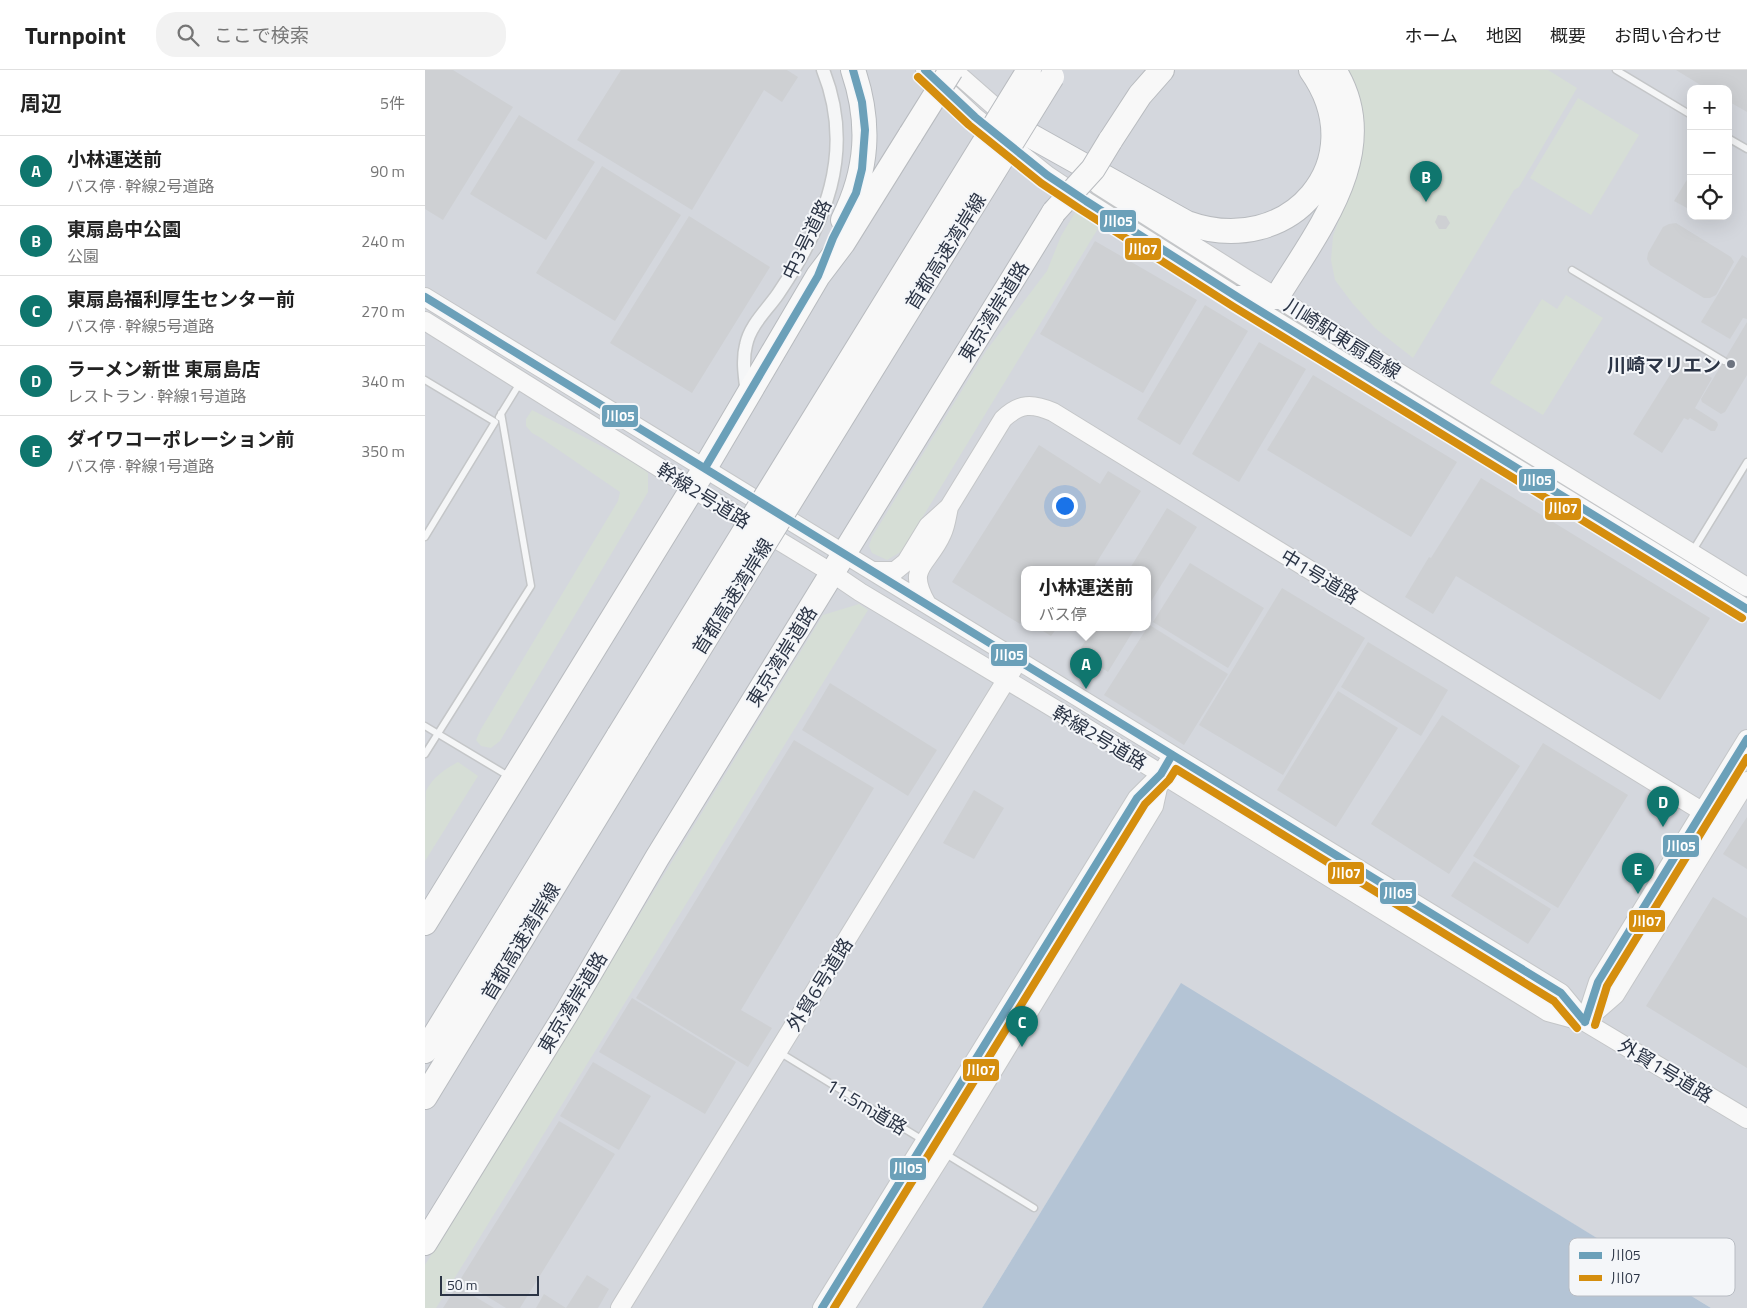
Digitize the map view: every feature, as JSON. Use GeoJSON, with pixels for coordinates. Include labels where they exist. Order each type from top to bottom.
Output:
{"type":"FeatureCollection","features":[{"type":"Feature","properties":{"kind":"highway"},"geometry":{"type":"LineString","coordinates":[[819,276],[833,238],[856,193],[862,169],[865,142],[864,116],[859,86],[853,70]]}},
{"type":"Feature","properties":{"kind":"highway"},"geometry":{"type":"LineString","coordinates":[[425,923],[705,468],[819,276],[843,243],[952,70]]}},
{"type":"Feature","properties":{"kind":"highway","name":"首都高速湾岸線"},"geometry":{"type":"LineString","coordinates":[[425,1051],[1029,70]]}},
{"type":"Feature","properties":{"kind":"highway","name":"東京湾岸道路"},"geometry":{"type":"LineString","coordinates":[[425,1243],[566,1014],[657,858],[1054,212],[1104,140],[1140,70]]}},
{"type":"Feature","properties":{"kind":"highway"},"geometry":{"type":"LineString","coordinates":[[1104,140],[1162,70]]}},
{"type":"Feature","properties":{"kind":"highway"},"geometry":{"type":"LineString","coordinates":[[1031,136],[1128,192],[1187,223],[1200,228],[1217,230],[1258,229],[1282,220],[1306,201],[1323,179],[1329,164],[1333,140],[1333,114],[1320,82],[1311,70]]}},
{"type":"Feature","properties":{"kind":"highway"},"geometry":{"type":"LineString","coordinates":[[1239,298],[1277,297],[1327,215],[1347,168],[1353,130],[1351,110],[1345,92],[1334,70]]}},
{"type":"Feature","properties":{"kind":"highway","name":"首都高速湾岸線"},"geometry":{"type":"LineString","coordinates":[[425,1097],[1054,74]]}},
{"type":"Feature","properties":{"kind":"street","name":"中3号道路"},"geometry":{"type":"LineString","coordinates":[[747,399],[744,352],[747,338],[761,316],[778,295],[803,254],[823,212],[833,180],[838,136],[834,106],[823,70]]}},
{"type":"Feature","properties":{"kind":"street","name":"川崎駅東扇島線"},"geometry":{"type":"LineString","coordinates":[[925,70],[975,117],[1047,175],[1239,298],[1747,609]]}},
{"type":"Feature","properties":{"kind":"street","name":"川崎駅東扇島線"},"geometry":{"type":"LineString","coordinates":[[952,70],[1031,136],[1134,209],[1747,587]]}},
{"type":"Feature","properties":{"kind":"street","name":"幹線2号道路"},"geometry":{"type":"LineString","coordinates":[[425,297],[1561,993],[1585,1022]]}},
{"type":"Feature","properties":{"kind":"street","name":"幹線2号道路"},"geometry":{"type":"LineString","coordinates":[[425,321],[860,592],[1007,679],[1548,1012],[1585,1022]]}},
{"type":"Feature","properties":{"kind":"street","name":"中1号道路"},"geometry":{"type":"LineString","coordinates":[[874,571],[895,571],[906,562],[928,526],[949,507],[1003,419],[1011,411],[1025,406],[1041,407],[1053,412],[1721,823]]}},
{"type":"Feature","properties":{"kind":"street","name":"中1号道路"},"geometry":{"type":"LineString","coordinates":[[928,604],[919,588],[917,579],[922,567],[943,534],[949,507]]}},
{"type":"Feature","properties":{"kind":"street","name":"外貿6号道路"},"geometry":{"type":"LineString","coordinates":[[621,1308],[1018,661]]}},
{"type":"Feature","properties":{"kind":"street"},"geometry":{"type":"LineString","coordinates":[[1585,1022],[1598,982],[1747,739]]}},
{"type":"Feature","properties":{"kind":"street"},"geometry":{"type":"LineString","coordinates":[[822,1308],[1137,798],[1161,774],[1172,756]]}},
{"type":"Feature","properties":{"kind":"street"},"geometry":{"type":"LineString","coordinates":[[845,1308],[943,1153],[1154,806],[1161,774]]}},
{"type":"Feature","properties":{"kind":"street"},"geometry":{"type":"LineString","coordinates":[[1585,1022],[1615,995],[1747,781]]}},
{"type":"Feature","properties":{"kind":"street","name":"外貿1号道路"},"geometry":{"type":"LineString","coordinates":[[1585,1022],[1747,1119]]}},
{"type":"Feature","properties":{"kind":"lane"},"geometry":{"type":"LineString","coordinates":[[1615,70],[1687,114]]}},
{"type":"Feature","properties":{"kind":"lane"},"geometry":{"type":"LineString","coordinates":[[1732,141],[1747,150]]}},
{"type":"Feature","properties":{"kind":"lane"},"geometry":{"type":"LineString","coordinates":[[1572,270],[1724,361]]}},
{"type":"Feature","properties":{"kind":"lane"},"geometry":{"type":"LineString","coordinates":[[425,380],[495,422]]}},
{"type":"Feature","properties":{"kind":"lane"},"geometry":{"type":"LineString","coordinates":[[425,538],[521,382]]}},
{"type":"Feature","properties":{"kind":"lane"},"geometry":{"type":"LineString","coordinates":[[425,754],[531,586],[501,413]]}},
{"type":"Feature","properties":{"kind":"lane"},"geometry":{"type":"LineString","coordinates":[[1691,553],[1747,462]]}},
{"type":"Feature","properties":{"kind":"lane"},"geometry":{"type":"LineString","coordinates":[[425,726],[514,779]]}},
{"type":"Feature","properties":{"kind":"lane","name":"11.5m道路"},"geometry":{"type":"LineString","coordinates":[[778,1051],[1033,1208]]}},
{"type":"Feature","properties":{"kind":"shaded area"},"geometry":{"type":"Polygon","coordinates":[[[425,70],[1747,70],[1747,1308],[1711,1308],[1691,1296],[1735,1296],[1735,1238],[1596,1238],[1181,984],[982,1308],[425,1308],[425,70]]]}},
{"type":"Feature","properties":{"kind":"shaded area"},"geometry":{"type":"Polygon","coordinates":[[[1347,70],[1548,70],[1577,88],[1519,187],[1514,190],[1413,358],[1375,328],[1353,304],[1335,280],[1331,260],[1333,236],[1358,168],[1361,119],[1347,70]]]}},
{"type":"Feature","properties":{"kind":"shaded area"},"geometry":{"type":"Polygon","coordinates":[[[1578,98],[1639,135],[1591,215],[1530,178],[1578,98]]]}},
{"type":"Feature","properties":{"kind":"shaded area"},"geometry":{"type":"Polygon","coordinates":[[[1079,206],[1102,222],[902,551],[887,560],[872,553],[869,546],[872,537],[986,351],[1047,271],[1061,236],[1079,206]]]}},
{"type":"Feature","properties":{"kind":"shaded area"},"geometry":{"type":"Polygon","coordinates":[[[1566,295],[1603,318],[1543,415],[1490,383],[1542,299],[1557,309],[1566,295]]]}},
{"type":"Feature","properties":{"kind":"shaded area"},"geometry":{"type":"Polygon","coordinates":[[[532,410],[638,465],[648,473],[648,492],[500,741],[491,748],[481,746],[476,740],[481,729],[618,501],[620,492],[532,433],[526,426],[526,419],[532,410]]]}},
{"type":"Feature","properties":{"kind":"shaded area"},"geometry":{"type":"Polygon","coordinates":[[[859,604],[868,610],[436,1308],[425,1308],[425,1265],[823,615],[859,604]]]}},
{"type":"Feature","properties":{"kind":"shaded area"},"geometry":{"type":"Polygon","coordinates":[[[458,762],[478,776],[425,861],[426,791],[440,774],[458,762]]]}},
{"type":"Feature","properties":{"kind":"water"},"geometry":{"type":"Polygon","coordinates":[[[1181,983],[1597,1238],[1569,1238],[1569,1296],[1691,1296],[1711,1308],[982,1308],[1181,983]]]}},
{"type":"Feature","properties":{"kind":"building"},"geometry":{"type":"Polygon","coordinates":[[[425,70],[453,70],[513,107],[443,220],[425,209],[425,70]]]}},
{"type":"Feature","properties":{"kind":"building"},"geometry":{"type":"Polygon","coordinates":[[[621,70],[787,70],[798,77],[782,102],[764,90],[692,210],[577,140],[621,70]]]}},
{"type":"Feature","properties":{"kind":"building"},"geometry":{"type":"Polygon","coordinates":[[[1676,70],[1747,70],[1747,112],[1732,103],[1732,85],[1700,85],[1676,70]]]}},
{"type":"Feature","properties":{"kind":"building"},"geometry":{"type":"Polygon","coordinates":[[[519,115],[595,162],[546,240],[470,194],[519,115]]]}},
{"type":"Feature","properties":{"kind":"building"},"geometry":{"type":"Polygon","coordinates":[[[602,166],[681,215],[615,321],[536,273],[602,166]]]}},
{"type":"Feature","properties":{"kind":"building"},"geometry":{"type":"Polygon","coordinates":[[[1687,180],[1687,208],[1674,201],[1687,180]]]}},
{"type":"Feature","properties":{"kind":"building"},"geometry":{"type":"Polygon","coordinates":[[[1438,215],[1446,216],[1450,223],[1446,229],[1439,229],[1435,222],[1438,215]]]}},
{"type":"Feature","properties":{"kind":"building"},"geometry":{"type":"Polygon","coordinates":[[[689,216],[770,267],[692,393],[610,343],[689,216]]]}},
{"type":"Feature","properties":{"kind":"building"},"geometry":{"type":"Polygon","coordinates":[[[1676,223],[1731,257],[1734,262],[1716,295],[1704,298],[1650,265],[1647,259],[1648,253],[1663,227],[1676,223]]]}},
{"type":"Feature","properties":{"kind":"building"},"geometry":{"type":"Polygon","coordinates":[[[1095,241],[1197,300],[1143,393],[1040,334],[1095,241]]]}},
{"type":"Feature","properties":{"kind":"building"},"geometry":{"type":"Polygon","coordinates":[[[1742,255],[1747,258],[1747,319],[1743,318],[1730,339],[1701,322],[1742,255]]]}},
{"type":"Feature","properties":{"kind":"building"},"geometry":{"type":"Polygon","coordinates":[[[1205,305],[1248,331],[1180,445],[1137,419],[1205,305]]]}},
{"type":"Feature","properties":{"kind":"building"},"geometry":{"type":"Polygon","coordinates":[[[1747,322],[1747,375],[1725,412],[1721,414],[1702,402],[1701,399],[1747,322]]]}},
{"type":"Feature","properties":{"kind":"building"},"geometry":{"type":"Polygon","coordinates":[[[1259,342],[1306,369],[1239,482],[1192,454],[1259,342]]]}},
{"type":"Feature","properties":{"kind":"building"},"geometry":{"type":"Polygon","coordinates":[[[1680,359],[1712,378],[1695,408],[1717,422],[1718,425],[1715,431],[1711,431],[1690,418],[1688,420],[1684,418],[1662,453],[1633,434],[1680,359]]]}},
{"type":"Feature","properties":{"kind":"building"},"geometry":{"type":"Polygon","coordinates":[[[1313,375],[1457,462],[1411,537],[1267,450],[1313,375]]]}},
{"type":"Feature","properties":{"kind":"building"},"geometry":{"type":"Polygon","coordinates":[[[1039,445],[1100,484],[1108,471],[1141,491],[1094,566],[1021,566],[1020,624],[952,582],[1039,445]]]}},
{"type":"Feature","properties":{"kind":"building"},"geometry":{"type":"Polygon","coordinates":[[[1481,478],[1710,618],[1660,700],[1456,576],[1433,614],[1405,597],[1481,478]]]}},
{"type":"Feature","properties":{"kind":"building"},"geometry":{"type":"Polygon","coordinates":[[[1167,508],[1197,527],[1151,602],[1151,566],[1131,566],[1167,508]]]}},
{"type":"Feature","properties":{"kind":"building"},"geometry":{"type":"Polygon","coordinates":[[[1190,563],[1264,608],[1228,668],[1153,622],[1190,563]]]}},
{"type":"Feature","properties":{"kind":"building"},"geometry":{"type":"Polygon","coordinates":[[[1282,588],[1365,638],[1283,775],[1199,725],[1282,588]]]}},
{"type":"Feature","properties":{"kind":"building"},"geometry":{"type":"Polygon","coordinates":[[[1151,626],[1228,674],[1184,745],[1104,695],[1145,631],[1151,631],[1151,626]]]}},
{"type":"Feature","properties":{"kind":"building"},"geometry":{"type":"Polygon","coordinates":[[[1043,631],[1055,631],[1051,636],[1043,631]]]}},
{"type":"Feature","properties":{"kind":"building"},"geometry":{"type":"Polygon","coordinates":[[[1091,631],[1133,631],[1108,672],[1078,653],[1091,631]]]}},
{"type":"Feature","properties":{"kind":"building"},"geometry":{"type":"Polygon","coordinates":[[[1368,642],[1448,690],[1421,736],[1341,687],[1368,642]]]}},
{"type":"Feature","properties":{"kind":"building"},"geometry":{"type":"Polygon","coordinates":[[[830,683],[937,750],[908,796],[802,730],[830,683]]]}},
{"type":"Feature","properties":{"kind":"building"},"geometry":{"type":"Polygon","coordinates":[[[1338,691],[1398,728],[1336,827],[1277,790],[1338,691]]]}},
{"type":"Feature","properties":{"kind":"building"},"geometry":{"type":"Polygon","coordinates":[[[1442,715],[1520,766],[1449,874],[1371,824],[1442,715]]]}},
{"type":"Feature","properties":{"kind":"building"},"geometry":{"type":"Polygon","coordinates":[[[794,740],[874,788],[741,1010],[772,1028],[748,1067],[636,998],[794,740]]]}},
{"type":"Feature","properties":{"kind":"building"},"geometry":{"type":"Polygon","coordinates":[[[1543,743],[1628,795],[1558,908],[1473,856],[1543,743]]]}},
{"type":"Feature","properties":{"kind":"building"},"geometry":{"type":"Polygon","coordinates":[[[974,790],[1004,808],[974,859],[943,843],[974,790]]]}},
{"type":"Feature","properties":{"kind":"building"},"geometry":{"type":"Polygon","coordinates":[[[1747,817],[1747,869],[1723,854],[1747,817]]]}},
{"type":"Feature","properties":{"kind":"building"},"geometry":{"type":"Polygon","coordinates":[[[1474,861],[1551,909],[1528,944],[1451,896],[1474,861]]]}},
{"type":"Feature","properties":{"kind":"building"},"geometry":{"type":"Polygon","coordinates":[[[1713,897],[1747,918],[1747,1068],[1646,1006],[1713,897]]]}},
{"type":"Feature","properties":{"kind":"building"},"geometry":{"type":"Polygon","coordinates":[[[632,998],[736,1062],[705,1114],[599,1052],[632,998]]]}},
{"type":"Feature","properties":{"kind":"building"},"geometry":{"type":"Polygon","coordinates":[[[593,1062],[651,1096],[619,1150],[560,1116],[593,1062]]]}},
{"type":"Feature","properties":{"kind":"building"},"geometry":{"type":"Polygon","coordinates":[[[559,1121],[615,1154],[520,1308],[506,1308],[460,1280],[559,1121]]]}},
{"type":"Feature","properties":{"kind":"building"},"geometry":{"type":"Polygon","coordinates":[[[587,1275],[609,1289],[598,1308],[566,1308],[587,1275]]]}},
{"type":"Feature","properties":{"kind":"building"},"geometry":{"type":"Polygon","coordinates":[[[457,1286],[494,1308],[443,1308],[457,1286]]]}},
{"type":"Feature","properties":{"kind":"building"},"geometry":{"type":"Polygon","coordinates":[[[544,1294],[566,1308],[536,1308],[544,1294]]]}},
{"type":"Feature","properties":{"kind":"transit line","name":"川05"},"geometry":{"type":"LineString","coordinates":[[705,468],[818,276],[833,238],[856,193],[862,169],[865,130],[862,102],[853,70]]}},
{"type":"Feature","properties":{"kind":"transit line","name":"川05"},"geometry":{"type":"LineString","coordinates":[[925,70],[975,117],[1047,175],[1086,201],[1239,298],[1747,609]]}},
{"type":"Feature","properties":{"kind":"transit line","name":"川07"},"geometry":{"type":"LineString","coordinates":[[918,77],[969,125],[1041,183],[1080,209],[1234,307],[1742,618]]}},
{"type":"Feature","properties":{"kind":"transit line","name":"川05"},"geometry":{"type":"LineString","coordinates":[[425,297],[1561,993],[1585,1022]]}},
{"type":"Feature","properties":{"kind":"transit line","name":"川05"},"geometry":{"type":"LineString","coordinates":[[1585,1022],[1598,982],[1747,739]]}},
{"type":"Feature","properties":{"kind":"transit line","name":"川05"},"geometry":{"type":"LineString","coordinates":[[822,1308],[1137,798],[1161,774],[1172,755]]}},
{"type":"Feature","properties":{"kind":"transit line","name":"川07"},"geometry":{"type":"LineString","coordinates":[[1595,1025],[1607,986],[1747,758]]}},
{"type":"Feature","properties":{"kind":"transit line","name":"川07"},"geometry":{"type":"LineString","coordinates":[[834,1308],[1145,804],[1169,780],[1176,769],[1554,1001],[1577,1028]]}},
{"type":"Feature","properties":{"kind":"place","name":"東扇島中公園"},"geometry":{"type":"Point","coordinates":[1426,202]}},
{"type":"Feature","properties":{"kind":"place","name":"川崎マリエン"},"geometry":{"type":"Point","coordinates":[1731,364]}},
{"type":"Feature","properties":{"kind":"place","name":"小林運送前"},"geometry":{"type":"Point","coordinates":[1086,689]}},
{"type":"Feature","properties":{"kind":"place","name":"ラーメン新世 東扇島店"},"geometry":{"type":"Point","coordinates":[1663,827]}},
{"type":"Feature","properties":{"kind":"place","name":"ダイワコーポレーション前"},"geometry":{"type":"Point","coordinates":[1638,894]}},
{"type":"Feature","properties":{"kind":"place","name":"東扇島福利厚生センター前"},"geometry":{"type":"Point","coordinates":[1022,1047]}}]}
